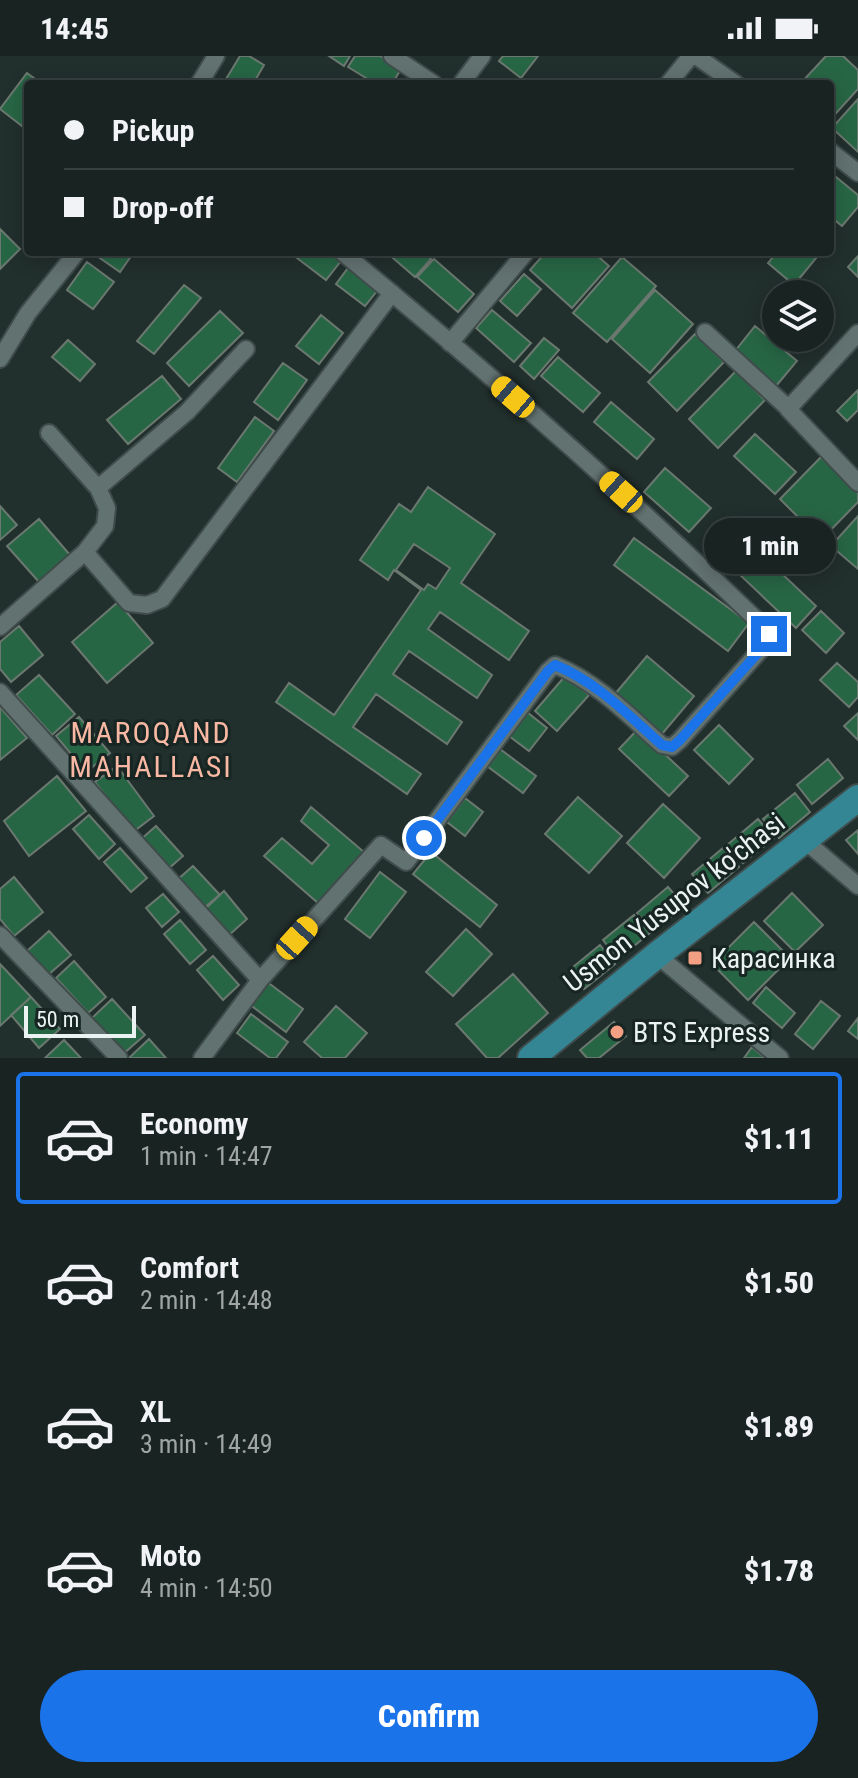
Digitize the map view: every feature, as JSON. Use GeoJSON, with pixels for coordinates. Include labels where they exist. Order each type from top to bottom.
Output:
{"type":"FeatureCollection","features":[{"type":"Feature","properties":{"kind":"main road","name":"Usmon Yusupov ko'chasi"},"geometry":{"type":"LineString","coordinates":[[531,1058],[858,798]]}},
{"type":"Feature","properties":{"kind":"street"},"geometry":{"type":"LineString","coordinates":[[201,80],[216,56]]}},
{"type":"Feature","properties":{"kind":"street"},"geometry":{"type":"LineString","coordinates":[[392,56],[428,80]]}},
{"type":"Feature","properties":{"kind":"street"},"geometry":{"type":"LineString","coordinates":[[464,80],[482,56]]}},
{"type":"Feature","properties":{"kind":"street"},"geometry":{"type":"LineString","coordinates":[[672,80],[694,56],[730,80]]}},
{"type":"Feature","properties":{"kind":"street"},"geometry":{"type":"LineString","coordinates":[[834,154],[858,173]]}},
{"type":"Feature","properties":{"kind":"street"},"geometry":{"type":"LineString","coordinates":[[0,359],[28,313],[74,256]]}},
{"type":"Feature","properties":{"kind":"street"},"geometry":{"type":"LineString","coordinates":[[202,1058],[260,980],[381,845],[406,862],[555,665],[597,688],[662,745],[672,747],[764,646],[769,634],[686,551],[555,433],[347,256]]}},
{"type":"Feature","properties":{"kind":"street"},"geometry":{"type":"LineString","coordinates":[[450,343],[523,256]]}},
{"type":"Feature","properties":{"kind":"street"},"geometry":{"type":"LineString","coordinates":[[85,552],[129,603],[147,605],[162,599],[392,293]]}},
{"type":"Feature","properties":{"kind":"street"},"geometry":{"type":"LineString","coordinates":[[705,332],[788,408],[858,483]]}},
{"type":"Feature","properties":{"kind":"street"},"geometry":{"type":"LineString","coordinates":[[788,408],[858,333]]}},
{"type":"Feature","properties":{"kind":"street"},"geometry":{"type":"LineString","coordinates":[[98,488],[187,412],[246,349]]}},
{"type":"Feature","properties":{"kind":"street"},"geometry":{"type":"LineString","coordinates":[[0,627],[85,552],[105,526],[107,508],[98,488],[49,433]]}},
{"type":"Feature","properties":{"kind":"street"},"geometry":{"type":"LineString","coordinates":[[0,692],[260,980]]}},
{"type":"Feature","properties":{"kind":"street"},"geometry":{"type":"LineString","coordinates":[[804,840],[858,886]]}},
{"type":"Feature","properties":{"kind":"street"},"geometry":{"type":"LineString","coordinates":[[0,935],[119,1058]]}},
{"type":"Feature","properties":{"kind":"street"},"geometry":{"type":"LineString","coordinates":[[657,955],[780,1058]]}},
{"type":"Feature","properties":{"kind":"building"},"geometry":{"type":"Polygon","coordinates":[[[240,56],[249,56],[264,65],[255,80],[225,80],[240,56]]]}},
{"type":"Feature","properties":{"kind":"building"},"geometry":{"type":"Polygon","coordinates":[[[329,56],[350,56],[344,66],[329,56]]]}},
{"type":"Feature","properties":{"kind":"building"},"geometry":{"type":"Polygon","coordinates":[[[355,56],[380,56],[401,69],[394,80],[369,80],[348,67],[355,56]]]}},
{"type":"Feature","properties":{"kind":"building"},"geometry":{"type":"Polygon","coordinates":[[[503,56],[538,56],[521,78],[499,61],[503,56]]]}},
{"type":"Feature","properties":{"kind":"building"},"geometry":{"type":"Polygon","coordinates":[[[826,56],[843,56],[858,70],[858,89],[834,116],[834,80],[804,80],[826,56]]]}},
{"type":"Feature","properties":{"kind":"building"},"geometry":{"type":"Polygon","coordinates":[[[27,73],[37,80],[24,80],[22,126],[0,109],[27,73]]]}},
{"type":"Feature","properties":{"kind":"building"},"geometry":{"type":"Polygon","coordinates":[[[858,99],[858,152],[834,130],[834,126],[858,99]]]}},
{"type":"Feature","properties":{"kind":"building"},"geometry":{"type":"Polygon","coordinates":[[[834,175],[858,195],[858,207],[842,226],[834,219],[834,175]]]}},
{"type":"Feature","properties":{"kind":"building"},"geometry":{"type":"Polygon","coordinates":[[[0,229],[20,249],[0,269],[0,229]]]}},
{"type":"Feature","properties":{"kind":"building"},"geometry":{"type":"Polygon","coordinates":[[[97,256],[131,256],[120,272],[97,256]]]}},
{"type":"Feature","properties":{"kind":"building"},"geometry":{"type":"Polygon","coordinates":[[[294,256],[334,256],[341,261],[326,280],[294,256]]]}},
{"type":"Feature","properties":{"kind":"building"},"geometry":{"type":"Polygon","coordinates":[[[391,256],[428,256],[431,259],[415,277],[391,256]]]}},
{"type":"Feature","properties":{"kind":"building"},"geometry":{"type":"Polygon","coordinates":[[[542,256],[598,256],[609,266],[572,308],[530,270],[542,256]]]}},
{"type":"Feature","properties":{"kind":"building"},"geometry":{"type":"Polygon","coordinates":[[[774,256],[818,256],[798,280],[788,280],[768,263],[774,256]]]}},
{"type":"Feature","properties":{"kind":"building"},"geometry":{"type":"Polygon","coordinates":[[[858,256],[858,277],[848,267],[858,256]]]}},
{"type":"Feature","properties":{"kind":"building"},"geometry":{"type":"Polygon","coordinates":[[[622,257],[656,286],[607,342],[573,313],[622,257]]]}},
{"type":"Feature","properties":{"kind":"building"},"geometry":{"type":"Polygon","coordinates":[[[434,259],[474,294],[458,312],[417,277],[434,259]]]}},
{"type":"Feature","properties":{"kind":"building"},"geometry":{"type":"Polygon","coordinates":[[[87,262],[114,282],[93,309],[67,290],[87,262]]]}},
{"type":"Feature","properties":{"kind":"building"},"geometry":{"type":"Polygon","coordinates":[[[348,268],[377,291],[365,306],[336,284],[348,268]]]}},
{"type":"Feature","properties":{"kind":"building"},"geometry":{"type":"Polygon","coordinates":[[[524,274],[541,289],[517,316],[500,301],[524,274]]]}},
{"type":"Feature","properties":{"kind":"building"},"geometry":{"type":"Polygon","coordinates":[[[184,285],[201,298],[154,354],[137,341],[184,285]]]}},
{"type":"Feature","properties":{"kind":"building"},"geometry":{"type":"Polygon","coordinates":[[[655,290],[693,324],[650,373],[612,339],[655,290]]]}},
{"type":"Feature","properties":{"kind":"building"},"geometry":{"type":"Polygon","coordinates":[[[492,310],[531,343],[514,362],[476,328],[492,310]]]}},
{"type":"Feature","properties":{"kind":"building"},"geometry":{"type":"Polygon","coordinates":[[[220,311],[243,333],[189,386],[167,363],[220,311]]]}},
{"type":"Feature","properties":{"kind":"building"},"geometry":{"type":"Polygon","coordinates":[[[321,315],[343,333],[319,364],[296,346],[321,315]]]}},
{"type":"Feature","properties":{"kind":"building"},"geometry":{"type":"Polygon","coordinates":[[[755,326],[762,332],[762,352],[786,352],[797,361],[776,386],[735,351],[755,326]]]}},
{"type":"Feature","properties":{"kind":"building"},"geometry":{"type":"Polygon","coordinates":[[[695,334],[724,362],[677,411],[648,382],[695,334]]]}},
{"type":"Feature","properties":{"kind":"building"},"geometry":{"type":"Polygon","coordinates":[[[544,338],[559,350],[534,379],[520,366],[544,338]]]}},
{"type":"Feature","properties":{"kind":"building"},"geometry":{"type":"Polygon","coordinates":[[[68,340],[95,364],[80,381],[52,357],[68,340]]]}},
{"type":"Feature","properties":{"kind":"building"},"geometry":{"type":"Polygon","coordinates":[[[558,357],[600,393],[583,412],[541,376],[558,357]]]}},
{"type":"Feature","properties":{"kind":"building"},"geometry":{"type":"Polygon","coordinates":[[[283,363],[307,380],[278,420],[254,402],[283,363]]]}},
{"type":"Feature","properties":{"kind":"building"},"geometry":{"type":"Polygon","coordinates":[[[736,371],[765,400],[718,448],[689,419],[736,371]]]}},
{"type":"Feature","properties":{"kind":"building"},"geometry":{"type":"Polygon","coordinates":[[[162,376],[181,399],[128,444],[107,420],[162,376]]]}},
{"type":"Feature","properties":{"kind":"building"},"geometry":{"type":"Polygon","coordinates":[[[858,390],[858,410],[847,421],[837,411],[858,390]]]}},
{"type":"Feature","properties":{"kind":"building"},"geometry":{"type":"Polygon","coordinates":[[[611,402],[654,439],[637,459],[594,422],[611,402]]]}},
{"type":"Feature","properties":{"kind":"building"},"geometry":{"type":"Polygon","coordinates":[[[255,417],[274,431],[237,482],[218,468],[255,417]]]}},
{"type":"Feature","properties":{"kind":"building"},"geometry":{"type":"Polygon","coordinates":[[[755,434],[796,472],[775,494],[734,456],[755,434]]]}},
{"type":"Feature","properties":{"kind":"building"},"geometry":{"type":"Polygon","coordinates":[[[821,457],[858,493],[858,502],[821,540],[780,499],[821,457]]]}},
{"type":"Feature","properties":{"kind":"building"},"geometry":{"type":"Polygon","coordinates":[[[665,468],[711,508],[689,532],[644,492],[665,468]]]}},
{"type":"Feature","properties":{"kind":"building"},"geometry":{"type":"Polygon","coordinates":[[[428,487],[495,534],[461,583],[529,631],[509,660],[440,612],[428,629],[492,675],[477,698],[409,651],[393,674],[462,722],[447,744],[376,694],[353,727],[421,774],[407,794],[276,702],[289,683],[334,715],[421,590],[394,570],[388,580],[360,560],[399,504],[411,512],[428,487]],[[414,544],[396,570],[424,590],[428,584],[436,589],[450,568],[414,544]]]}},
{"type":"Feature","properties":{"kind":"building"},"geometry":{"type":"Polygon","coordinates":[[[0,506],[17,525],[0,540],[0,506]]]}},
{"type":"Feature","properties":{"kind":"building"},"geometry":{"type":"Polygon","coordinates":[[[858,516],[858,569],[831,546],[858,516]]]}},
{"type":"Feature","properties":{"kind":"building"},"geometry":{"type":"Polygon","coordinates":[[[39,519],[70,555],[39,582],[7,546],[39,519]]]}},
{"type":"Feature","properties":{"kind":"building"},"geometry":{"type":"Polygon","coordinates":[[[634,538],[749,623],[728,651],[614,565],[634,538]]]}},
{"type":"Feature","properties":{"kind":"building"},"geometry":{"type":"Polygon","coordinates":[[[758,551],[816,606],[796,628],[738,573],[758,551]]]}},
{"type":"Feature","properties":{"kind":"building"},"geometry":{"type":"Polygon","coordinates":[[[118,602],[153,643],[107,683],[72,642],[118,602]]]}},
{"type":"Feature","properties":{"kind":"building"},"geometry":{"type":"Polygon","coordinates":[[[821,611],[844,633],[826,653],[802,630],[821,611]]]}},
{"type":"Feature","properties":{"kind":"building"},"geometry":{"type":"Polygon","coordinates":[[[19,626],[43,655],[11,682],[0,669],[0,642],[19,626]]]}},
{"type":"Feature","properties":{"kind":"building"},"geometry":{"type":"Polygon","coordinates":[[[647,656],[694,696],[662,734],[615,694],[647,656]]]}},
{"type":"Feature","properties":{"kind":"building"},"geometry":{"type":"Polygon","coordinates":[[[837,663],[858,682],[858,697],[849,707],[820,680],[837,663]]]}},
{"type":"Feature","properties":{"kind":"building"},"geometry":{"type":"Polygon","coordinates":[[[39,675],[75,714],[52,735],[16,695],[39,675]]]}},
{"type":"Feature","properties":{"kind":"building"},"geometry":{"type":"Polygon","coordinates":[[[566,675],[589,695],[557,731],[535,711],[566,675]]]}},
{"type":"Feature","properties":{"kind":"building"},"geometry":{"type":"Polygon","coordinates":[[[0,707],[27,738],[0,760],[0,707]]]}},
{"type":"Feature","properties":{"kind":"building"},"geometry":{"type":"Polygon","coordinates":[[[527,712],[547,728],[529,751],[509,736],[527,712]]]}},
{"type":"Feature","properties":{"kind":"building"},"geometry":{"type":"Polygon","coordinates":[[[858,713],[858,740],[844,726],[858,713]]]}},
{"type":"Feature","properties":{"kind":"building"},"geometry":{"type":"Polygon","coordinates":[[[79,717],[110,753],[86,772],[56,736],[79,717]]]}},
{"type":"Feature","properties":{"kind":"building"},"geometry":{"type":"Polygon","coordinates":[[[719,725],[753,759],[729,784],[694,750],[719,725]]]}},
{"type":"Feature","properties":{"kind":"building"},"geometry":{"type":"Polygon","coordinates":[[[638,729],[688,776],[669,796],[619,749],[638,729]]]}},
{"type":"Feature","properties":{"kind":"building"},"geometry":{"type":"Polygon","coordinates":[[[500,749],[536,776],[523,793],[487,766],[500,749]]]}},
{"type":"Feature","properties":{"kind":"building"},"geometry":{"type":"Polygon","coordinates":[[[828,759],[843,778],[812,804],[797,785],[828,759]]]}},
{"type":"Feature","properties":{"kind":"building"},"geometry":{"type":"Polygon","coordinates":[[[117,766],[154,816],[133,832],[95,782],[117,766]]]}},
{"type":"Feature","properties":{"kind":"building"},"geometry":{"type":"Polygon","coordinates":[[[57,776],[86,811],[29,856],[4,821],[57,776]]]}},
{"type":"Feature","properties":{"kind":"building"},"geometry":{"type":"Polygon","coordinates":[[[795,793],[810,812],[779,838],[763,819],[795,793]]]}},
{"type":"Feature","properties":{"kind":"building"},"geometry":{"type":"Polygon","coordinates":[[[578,797],[622,836],[589,873],[545,834],[578,797]]]}},
{"type":"Feature","properties":{"kind":"building"},"geometry":{"type":"Polygon","coordinates":[[[465,798],[483,812],[465,836],[447,822],[465,798]]]}},
{"type":"Feature","properties":{"kind":"building"},"geometry":{"type":"Polygon","coordinates":[[[663,804],[700,838],[664,878],[627,843],[663,804]]]}},
{"type":"Feature","properties":{"kind":"building"},"geometry":{"type":"Polygon","coordinates":[[[311,807],[364,852],[318,903],[264,856],[282,838],[312,864],[329,845],[301,821],[311,807]]]}},
{"type":"Feature","properties":{"kind":"building"},"geometry":{"type":"Polygon","coordinates":[[[89,815],[115,844],[99,859],[73,829],[89,815]]]}},
{"type":"Feature","properties":{"kind":"building"},"geometry":{"type":"Polygon","coordinates":[[[758,819],[774,838],[743,863],[727,845],[758,819]]]}},
{"type":"Feature","properties":{"kind":"building"},"geometry":{"type":"Polygon","coordinates":[[[156,826],[183,856],[167,870],[140,840],[156,826]]]}},
{"type":"Feature","properties":{"kind":"building"},"geometry":{"type":"Polygon","coordinates":[[[858,830],[858,854],[846,840],[858,830]]]}},
{"type":"Feature","properties":{"kind":"building"},"geometry":{"type":"Polygon","coordinates":[[[120,848],[147,878],[131,892],[104,862],[120,848]]]}},
{"type":"Feature","properties":{"kind":"building"},"geometry":{"type":"Polygon","coordinates":[[[723,848],[739,867],[708,893],[692,874],[723,848]]]}},
{"type":"Feature","properties":{"kind":"building"},"geometry":{"type":"Polygon","coordinates":[[[431,852],[497,905],[480,927],[413,874],[431,852]]]}},
{"type":"Feature","properties":{"kind":"building"},"geometry":{"type":"Polygon","coordinates":[[[193,866],[220,895],[204,910],[177,880],[193,866]]]}},
{"type":"Feature","properties":{"kind":"building"},"geometry":{"type":"Polygon","coordinates":[[[380,872],[406,892],[370,938],[345,919],[380,872]]]}},
{"type":"Feature","properties":{"kind":"building"},"geometry":{"type":"Polygon","coordinates":[[[14,877],[43,912],[14,936],[0,919],[0,889],[14,877]]]}},
{"type":"Feature","properties":{"kind":"building"},"geometry":{"type":"Polygon","coordinates":[[[668,887],[684,906],[653,932],[637,913],[668,887]]]}},
{"type":"Feature","properties":{"kind":"building"},"geometry":{"type":"Polygon","coordinates":[[[224,891],[247,919],[228,936],[204,908],[224,891]]]}},
{"type":"Feature","properties":{"kind":"building"},"geometry":{"type":"Polygon","coordinates":[[[792,893],[823,925],[795,952],[764,921],[792,893]]]}},
{"type":"Feature","properties":{"kind":"building"},"geometry":{"type":"Polygon","coordinates":[[[163,894],[179,912],[162,927],[146,908],[163,894]]]}},
{"type":"Feature","properties":{"kind":"building"},"geometry":{"type":"Polygon","coordinates":[[[634,915],[650,933],[618,959],[603,940],[634,915]]]}},
{"type":"Feature","properties":{"kind":"building"},"geometry":{"type":"Polygon","coordinates":[[[180,920],[206,950],[190,964],[164,934],[180,920]]]}},
{"type":"Feature","properties":{"kind":"building"},"geometry":{"type":"Polygon","coordinates":[[[754,922],[790,958],[748,1000],[712,964],[754,922]]]}},
{"type":"Feature","properties":{"kind":"building"},"geometry":{"type":"Polygon","coordinates":[[[466,929],[492,954],[453,996],[426,972],[466,929]]]}},
{"type":"Feature","properties":{"kind":"building"},"geometry":{"type":"Polygon","coordinates":[[[49,931],[71,955],[48,975],[27,951],[49,931]]]}},
{"type":"Feature","properties":{"kind":"building"},"geometry":{"type":"Polygon","coordinates":[[[600,945],[615,964],[584,989],[568,971],[600,945]]]}},
{"type":"Feature","properties":{"kind":"building"},"geometry":{"type":"Polygon","coordinates":[[[213,956],[239,985],[223,1000],[197,970],[213,956]]]}},
{"type":"Feature","properties":{"kind":"building"},"geometry":{"type":"Polygon","coordinates":[[[74,961],[106,997],[88,1013],[56,978],[74,961]]]}},
{"type":"Feature","properties":{"kind":"building"},"geometry":{"type":"Polygon","coordinates":[[[0,964],[31,997],[0,1026],[0,964]]]}},
{"type":"Feature","properties":{"kind":"building"},"geometry":{"type":"Polygon","coordinates":[[[513,974],[548,1013],[498,1058],[487,1058],[456,1024],[513,974]]]}},
{"type":"Feature","properties":{"kind":"building"},"geometry":{"type":"Polygon","coordinates":[[[266,981],[303,1009],[286,1032],[249,1004],[266,981]]]}},
{"type":"Feature","properties":{"kind":"building"},"geometry":{"type":"Polygon","coordinates":[[[766,987],[795,1013],[782,1028],[753,1003],[766,987]]]}},
{"type":"Feature","properties":{"kind":"building"},"geometry":{"type":"Polygon","coordinates":[[[31,997],[60,1029],[39,1048],[11,1015],[31,997]]]}},
{"type":"Feature","properties":{"kind":"building"},"geometry":{"type":"Polygon","coordinates":[[[112,999],[145,1035],[123,1054],[91,1019],[112,999]]]}},
{"type":"Feature","properties":{"kind":"building"},"geometry":{"type":"Polygon","coordinates":[[[821,1001],[840,1016],[813,1049],[795,1034],[821,1001]]]}},
{"type":"Feature","properties":{"kind":"building"},"geometry":{"type":"Polygon","coordinates":[[[336,1006],[367,1033],[345,1058],[322,1058],[304,1042],[336,1006]]]}},
{"type":"Feature","properties":{"kind":"building"},"geometry":{"type":"Polygon","coordinates":[[[251,1014],[288,1042],[276,1058],[270,1058],[237,1033],[251,1014]]]}},
{"type":"Feature","properties":{"kind":"building"},"geometry":{"type":"Polygon","coordinates":[[[858,1018],[858,1039],[848,1031],[858,1018]]]}},
{"type":"Feature","properties":{"kind":"building"},"geometry":{"type":"Polygon","coordinates":[[[614,1022],[626,1036],[599,1058],[587,1058],[580,1050],[614,1022]]]}},
{"type":"Feature","properties":{"kind":"building"},"geometry":{"type":"Polygon","coordinates":[[[149,1039],[166,1058],[129,1058],[149,1039]]]}},
{"type":"Feature","properties":{"kind":"building"},"geometry":{"type":"Polygon","coordinates":[[[64,1040],[81,1058],[45,1058],[64,1040]]]}},
{"type":"Feature","properties":{"kind":"building"},"geometry":{"type":"Polygon","coordinates":[[[752,1047],[765,1058],[744,1058],[752,1047]]]}},
{"type":"Feature","properties":{"kind":"place","name":"Карасинка"},"geometry":{"type":"Point","coordinates":[695,958]}},
{"type":"Feature","properties":{"kind":"place","name":"BTS Express"},"geometry":{"type":"Point","coordinates":[617,1032]}},
{"type":"Feature","properties":{"kind":"district","name":"MAROQAND MAHALLASI"},"geometry":{"type":"Point","coordinates":[151,750]}},
{"type":"Feature","properties":{"kind":"route"},"geometry":{"type":"LineString","coordinates":[[424,838],[555,665],[597,688],[662,745],[672,747],[764,646],[769,634]]}}]}
